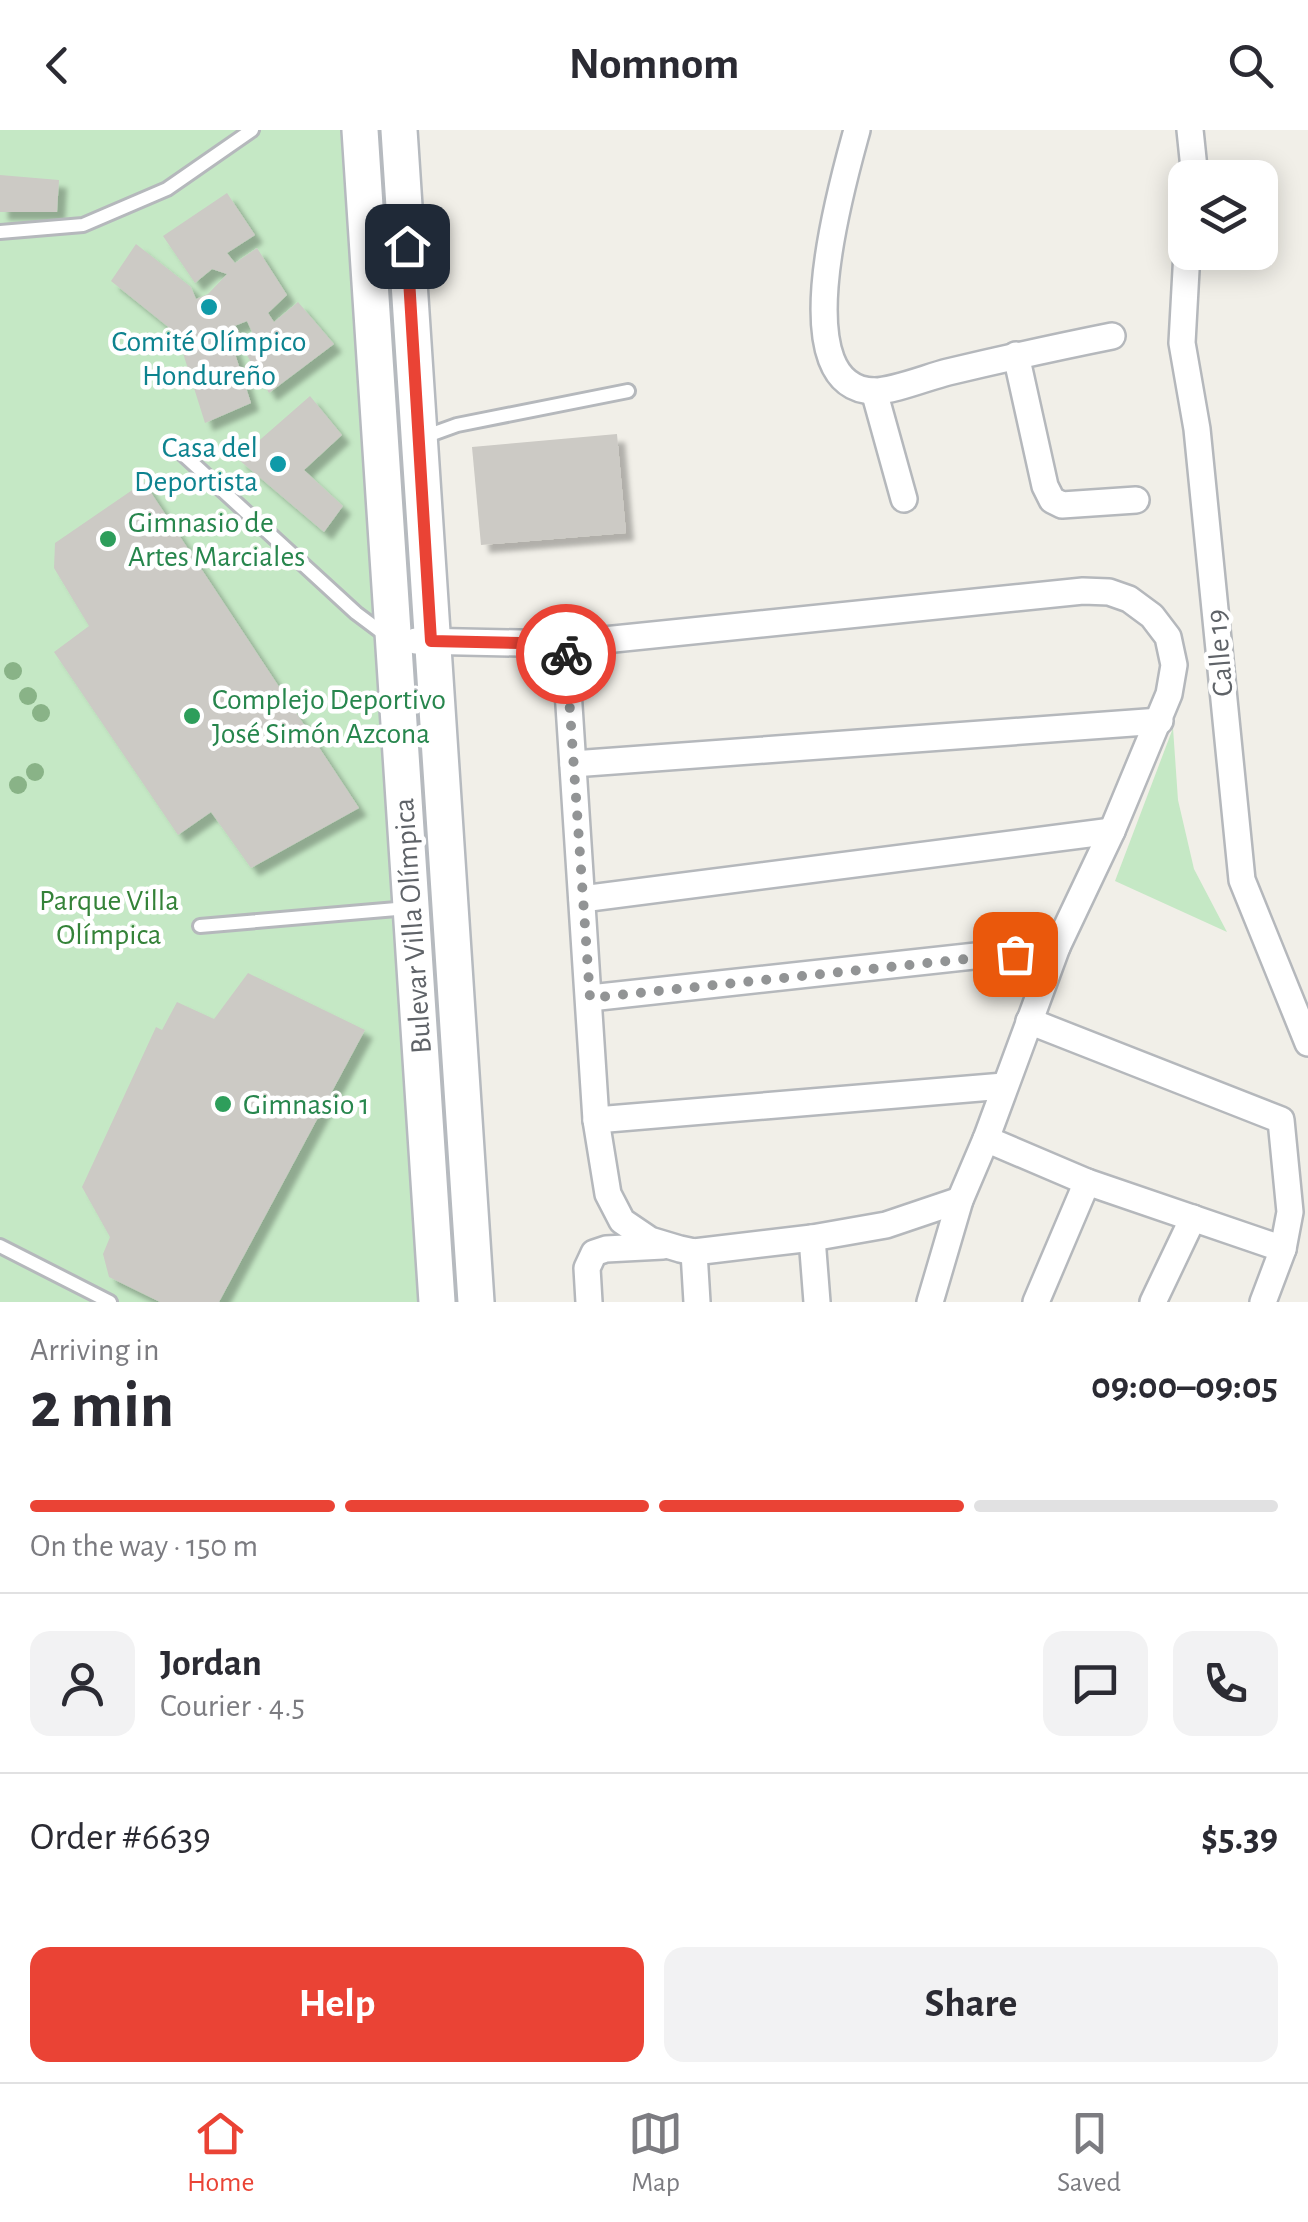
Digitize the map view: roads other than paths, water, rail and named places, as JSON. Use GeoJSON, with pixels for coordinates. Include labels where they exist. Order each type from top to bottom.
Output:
{"type":"FeatureCollection","features":[{"type":"Feature","properties":{"kind":"main road","name":"Bulevar Villa Olímpica"},"geometry":{"type":"LineString","coordinates":[[360,130],[437,1302]]}},
{"type":"Feature","properties":{"kind":"main road","name":"Bulevar Villa Olímpica"},"geometry":{"type":"LineString","coordinates":[[399,130],[476,1302]]}},
{"type":"Feature","properties":{"kind":"street"},"geometry":{"type":"LineString","coordinates":[[858,130],[838,199],[824,291],[825,332],[834,366],[848,382],[874,391],[1016,355],[1112,336]]}},
{"type":"Feature","properties":{"kind":"street"},"geometry":{"type":"LineString","coordinates":[[1190,130],[1194,160]]}},
{"type":"Feature","properties":{"kind":"street","name":"Calle 19"},"geometry":{"type":"LineString","coordinates":[[1185,270],[1182,342],[1197,429],[1242,880],[1308,1043]]}},
{"type":"Feature","properties":{"kind":"street"},"geometry":{"type":"LineString","coordinates":[[1016,355],[1045,486],[1052,500],[1062,506],[1136,500]]}},
{"type":"Feature","properties":{"kind":"street"},"geometry":{"type":"LineString","coordinates":[[874,391],[904,499]]}},
{"type":"Feature","properties":{"kind":"street"},"geometry":{"type":"LineString","coordinates":[[394,641],[565,644],[1083,591],[1108,592],[1129,599],[1152,616],[1168,637],[1174,665],[1160,721],[1056,948],[960,1200],[930,1302]]}},
{"type":"Feature","properties":{"kind":"street"},"geometry":{"type":"LineString","coordinates":[[565,644],[596,1120],[608,1194],[622,1221],[650,1240],[694,1252],[812,1238],[886,1224],[960,1200]]}},
{"type":"Feature","properties":{"kind":"street"},"geometry":{"type":"LineString","coordinates":[[573,764],[1160,721]]}},
{"type":"Feature","properties":{"kind":"street"},"geometry":{"type":"LineString","coordinates":[[582,898],[1112,830]]}},
{"type":"Feature","properties":{"kind":"street"},"geometry":{"type":"LineString","coordinates":[[590,998],[1056,948]]}},
{"type":"Feature","properties":{"kind":"street"},"geometry":{"type":"LineString","coordinates":[[1030,1021],[1281,1120],[1290,1212],[1283,1248],[1263,1302]]}},
{"type":"Feature","properties":{"kind":"street"},"geometry":{"type":"LineString","coordinates":[[596,1120],[1004,1086]]}},
{"type":"Feature","properties":{"kind":"street"},"geometry":{"type":"LineString","coordinates":[[986,1139],[1087,1182],[1283,1248]]}},
{"type":"Feature","properties":{"kind":"street"},"geometry":{"type":"LineString","coordinates":[[1036,1302],[1087,1182]]}},
{"type":"Feature","properties":{"kind":"street"},"geometry":{"type":"LineString","coordinates":[[1153,1302],[1193,1218]]}},
{"type":"Feature","properties":{"kind":"street"},"geometry":{"type":"LineString","coordinates":[[812,1238],[817,1302]]}},
{"type":"Feature","properties":{"kind":"street"},"geometry":{"type":"LineString","coordinates":[[589,1302],[587,1268],[594,1253],[668,1246]]}},
{"type":"Feature","properties":{"kind":"street"},"geometry":{"type":"LineString","coordinates":[[694,1252],[697,1302]]}},
{"type":"Feature","properties":{"kind":"lane"},"geometry":{"type":"LineString","coordinates":[[0,232],[83,225],[167,190],[252,130]]}},
{"type":"Feature","properties":{"kind":"lane"},"geometry":{"type":"LineString","coordinates":[[419,439],[458,425],[628,391]]}},
{"type":"Feature","properties":{"kind":"lane"},"geometry":{"type":"LineString","coordinates":[[174,446],[356,613],[394,641]]}},
{"type":"Feature","properties":{"kind":"lane"},"geometry":{"type":"LineString","coordinates":[[200,926],[410,908]]}},
{"type":"Feature","properties":{"kind":"lane"},"geometry":{"type":"LineString","coordinates":[[0,1246],[110,1302]]}},
{"type":"Feature","properties":{"kind":"place","name":"Comité Olímpico Hondureño"},"geometry":{"type":"Point","coordinates":[209,307]}},
{"type":"Feature","properties":{"kind":"place","name":"Casa del Deportista"},"geometry":{"type":"Point","coordinates":[278,464]}},
{"type":"Feature","properties":{"kind":"place","name":"Gimnasio de Artes Marciales"},"geometry":{"type":"Point","coordinates":[108,539]}},
{"type":"Feature","properties":{"kind":"place","name":"Complejo Deportivo José Simón Azcona"},"geometry":{"type":"Point","coordinates":[192,716]}},
{"type":"Feature","properties":{"kind":"place","name":"Gimnasio 1"},"geometry":{"type":"Point","coordinates":[223,1104]}},
{"type":"Feature","properties":{"kind":"park label","name":"Parque Villa Olímpica"},"geometry":{"type":"Point","coordinates":[109,917]}}]}
